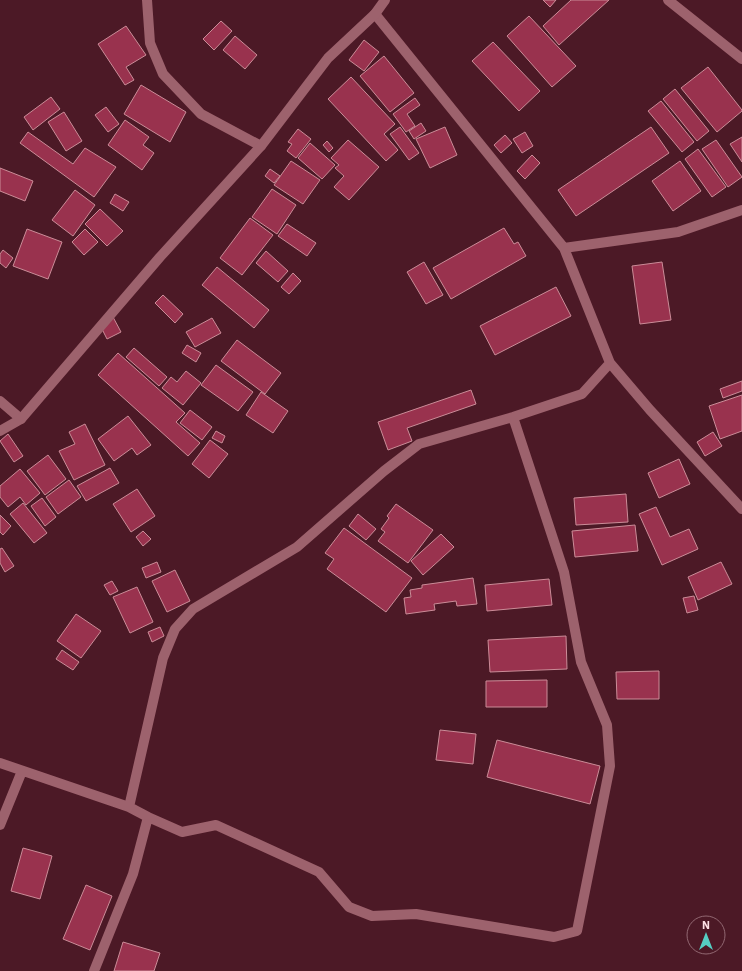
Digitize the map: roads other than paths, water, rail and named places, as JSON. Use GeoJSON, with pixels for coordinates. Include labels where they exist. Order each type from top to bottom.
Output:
{"type":"FeatureCollection","features":[{"type":"Feature","properties":{"kind":"street"},"geometry":{"type":"LineString","coordinates":[[147,0],[150,43],[163,74],[201,114],[261,146]]}},
{"type":"Feature","properties":{"kind":"street"},"geometry":{"type":"LineString","coordinates":[[0,431],[21,419],[160,257],[261,146],[328,58],[375,14],[385,0]]}},
{"type":"Feature","properties":{"kind":"street"},"geometry":{"type":"LineString","coordinates":[[668,0],[742,59]]}},
{"type":"Feature","properties":{"kind":"street"},"geometry":{"type":"LineString","coordinates":[[375,14],[564,248],[610,363],[650,410],[742,509]]}},
{"type":"Feature","properties":{"kind":"street"},"geometry":{"type":"LineString","coordinates":[[564,248],[678,232],[742,210]]}},
{"type":"Feature","properties":{"kind":"street"},"geometry":{"type":"LineString","coordinates":[[129,807],[163,658],[175,629],[193,609],[297,547],[384,471],[419,444],[513,417],[582,394],[610,363]]}},
{"type":"Feature","properties":{"kind":"street"},"geometry":{"type":"LineString","coordinates":[[0,401],[21,419]]}},
{"type":"Feature","properties":{"kind":"street"},"geometry":{"type":"LineString","coordinates":[[0,764],[129,807],[182,832],[216,825],[319,872],[349,907],[372,916],[416,914],[554,938],[577,931],[610,766],[607,725],[581,662],[564,572],[513,417]]}},
{"type":"Feature","properties":{"kind":"street"},"geometry":{"type":"LineString","coordinates":[[0,826],[22,771]]}},
{"type":"Feature","properties":{"kind":"street"},"geometry":{"type":"LineString","coordinates":[[94,971],[133,874],[148,817]]}}]}
